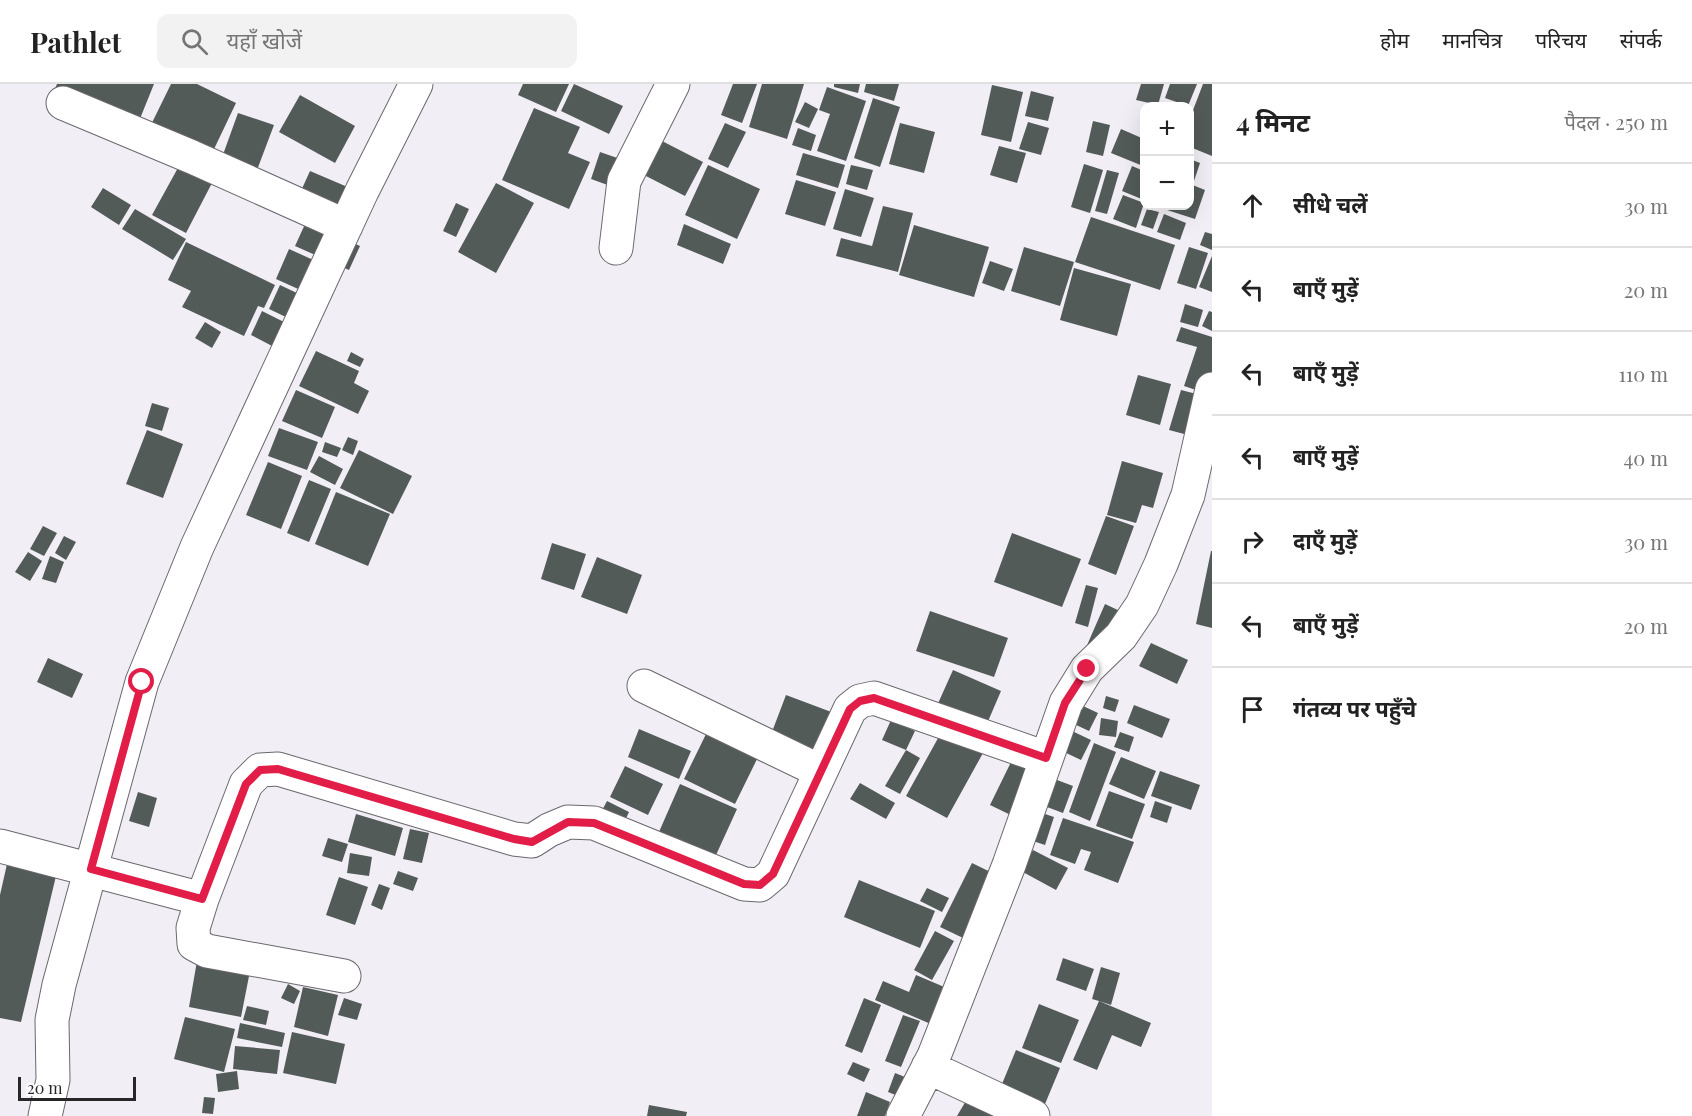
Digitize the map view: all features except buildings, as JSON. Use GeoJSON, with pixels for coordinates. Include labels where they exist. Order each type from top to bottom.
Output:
{"type":"FeatureCollection","features":[{"type":"Feature","properties":{"kind":"street"},"geometry":{"type":"LineString","coordinates":[[45,1116],[53,1080],[52,1020],[59,986],[142,682],[197,547],[346,226],[416,84]]}},
{"type":"Feature","properties":{"kind":"street"},"geometry":{"type":"LineString","coordinates":[[616,248],[624,181],[673,84]]}},
{"type":"Feature","properties":{"kind":"street"},"geometry":{"type":"LineString","coordinates":[[63,103],[192,157],[346,226]]}},
{"type":"Feature","properties":{"kind":"street"},"geometry":{"type":"LineString","coordinates":[[903,1116],[934,1056],[1009,865],[1065,703],[1087,669],[1121,636],[1142,605],[1161,564],[1188,495],[1212,388]]}},
{"type":"Feature","properties":{"kind":"street"},"geometry":{"type":"LineString","coordinates":[[644,686],[820,771]]}},
{"type":"Feature","properties":{"kind":"street"},"geometry":{"type":"LineString","coordinates":[[344,976],[207,951],[194,944],[193,928],[202,899],[246,784],[260,770],[278,769],[514,839],[532,842],[568,822],[594,823],[744,884],[760,885],[773,874],[850,709],[860,701],[874,698],[1046,758]]}},
{"type":"Feature","properties":{"kind":"street"},"geometry":{"type":"LineString","coordinates":[[0,846],[202,899]]}},
{"type":"Feature","properties":{"kind":"street"},"geometry":{"type":"LineString","coordinates":[[928,1067],[1033,1116]]}},
{"type":"Feature","properties":{"kind":"route"},"geometry":{"type":"LineString","coordinates":[[142,682],[91,869],[202,899],[246,784],[260,770],[278,769],[514,839],[532,842],[568,822],[594,823],[744,884],[760,885],[773,874],[850,709],[860,701],[874,698],[1046,758],[1065,703],[1087,669]]}}]}
